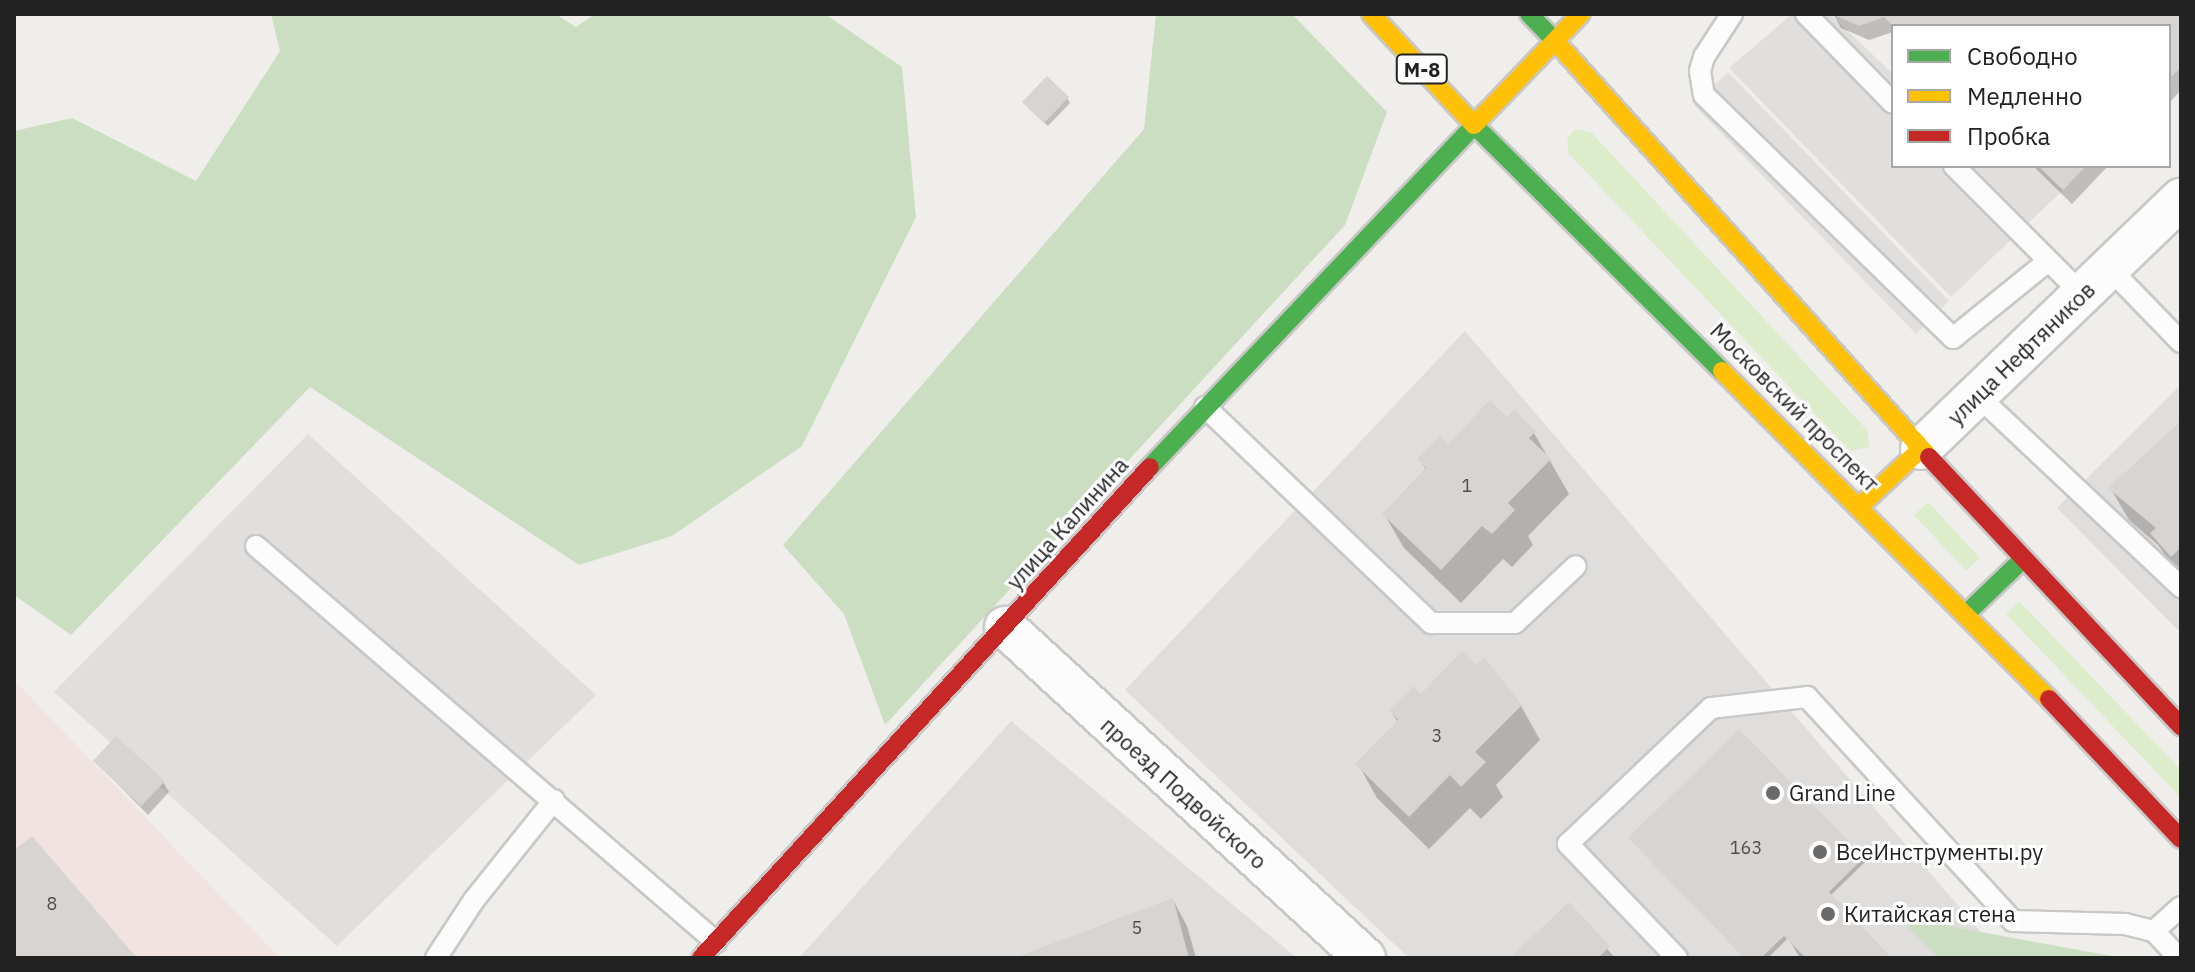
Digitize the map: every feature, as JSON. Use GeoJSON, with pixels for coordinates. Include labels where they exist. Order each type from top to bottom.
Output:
{"type":"FeatureCollection","features":[{"type":"Feature","properties":{"kind":"main road","name":"Московский проспект"},"geometry":{"type":"LineString","coordinates":[[1371,14],[1474,125],[1967,613],[2181,839]]}},
{"type":"Feature","properties":{"kind":"main road"},"geometry":{"type":"LineString","coordinates":[[1529,14],[2022,560],[2181,726]]}},
{"type":"Feature","properties":{"kind":"main road","name":"улица Калинина"},"geometry":{"type":"LineString","coordinates":[[701,958],[1205,407],[1581,14]]}},
{"type":"Feature","properties":{"kind":"main road","name":"улица Нефтяников"},"geometry":{"type":"LineString","coordinates":[[1860,506],[1921,449]]}},
{"type":"Feature","properties":{"kind":"main road"},"geometry":{"type":"LineString","coordinates":[[1967,613],[2022,560]]}},
{"type":"Feature","properties":{"kind":"street","name":"улица Нефтяников"},"geometry":{"type":"LineString","coordinates":[[1921,449],[2181,199]]}},
{"type":"Feature","properties":{"kind":"street","name":"проезд Подвойского"},"geometry":{"type":"LineString","coordinates":[[1005,627],[1365,958]]}},
{"type":"Feature","properties":{"kind":"lane"},"geometry":{"type":"LineString","coordinates":[[1732,14],[1704,57],[1704,95],[1953,338],[2048,261]]}},
{"type":"Feature","properties":{"kind":"lane"},"geometry":{"type":"LineString","coordinates":[[1806,14],[1891,101]]}},
{"type":"Feature","properties":{"kind":"lane"},"geometry":{"type":"LineString","coordinates":[[1956,168],[2048,261],[2095,280],[2181,342]]}},
{"type":"Feature","properties":{"kind":"lane"},"geometry":{"type":"LineString","coordinates":[[1978,396],[2177,576]]}},
{"type":"Feature","properties":{"kind":"lane"},"geometry":{"type":"LineString","coordinates":[[1205,407],[1431,623],[1515,623],[1576,566]]}},
{"type":"Feature","properties":{"kind":"lane"},"geometry":{"type":"LineString","coordinates":[[256,546],[716,942]]}},
{"type":"Feature","properties":{"kind":"lane"},"geometry":{"type":"LineString","coordinates":[[1677,958],[1568,844],[1711,708],[1807,697],[2013,921],[2125,924],[2154,931],[2179,958]]}},
{"type":"Feature","properties":{"kind":"lane"},"geometry":{"type":"LineString","coordinates":[[436,958],[474,900],[554,800]]}},
{"type":"Feature","properties":{"kind":"lane"},"geometry":{"type":"LineString","coordinates":[[2154,931],[2181,907]]}},
{"type":"Feature","properties":{"kind":"shaded area"},"geometry":{"type":"Polygon","coordinates":[[[1792,14],[1830,14],[1891,72],[1891,168],[2040,168],[2063,190],[1951,297],[1729,68],[1792,14]]]}},
{"type":"Feature","properties":{"kind":"shaded area"},"geometry":{"type":"Polygon","coordinates":[[[1728,72],[1949,301],[1916,334],[1694,105],[1728,72]]]}},
{"type":"Feature","properties":{"kind":"shaded area"},"geometry":{"type":"Polygon","coordinates":[[[1465,331],[2003,958],[1409,958],[1125,690],[1465,331]]]}},
{"type":"Feature","properties":{"kind":"shaded area"},"geometry":{"type":"Polygon","coordinates":[[[2181,385],[2181,633],[2057,508],[2181,385]]]}},
{"type":"Feature","properties":{"kind":"shaded area"},"geometry":{"type":"Polygon","coordinates":[[[308,434],[596,695],[337,946],[54,692],[308,434]]]}},
{"type":"Feature","properties":{"kind":"shaded area"},"geometry":{"type":"Polygon","coordinates":[[[14,680],[280,958],[14,958],[14,680]]]}},
{"type":"Feature","properties":{"kind":"shaded area"},"geometry":{"type":"Polygon","coordinates":[[[1011,721],[1297,958],[799,958],[1011,721]]]}},
{"type":"Feature","properties":{"kind":"green space"},"geometry":{"type":"Polygon","coordinates":[[[271,14],[555,14],[576,27],[595,14],[825,14],[902,67],[916,217],[802,446],[672,536],[579,565],[310,387],[71,635],[14,595],[14,131],[72,118],[196,181],[280,51],[271,14]]]}},
{"type":"Feature","properties":{"kind":"green space"},"geometry":{"type":"Polygon","coordinates":[[[1156,14],[1292,14],[1387,112],[1345,225],[885,725],[844,614],[783,545],[1144,129],[1156,14]]]}},
{"type":"Feature","properties":{"kind":"green space"},"geometry":{"type":"Polygon","coordinates":[[[1575,129],[1591,132],[1868,431],[1869,447],[1850,451],[1569,154],[1567,139],[1575,129]]]}},
{"type":"Feature","properties":{"kind":"green space"},"geometry":{"type":"Polygon","coordinates":[[[1928,502],[1980,558],[1966,571],[1914,515],[1928,502]]]}},
{"type":"Feature","properties":{"kind":"green space"},"geometry":{"type":"Polygon","coordinates":[[[2019,601],[2181,770],[2181,798],[2006,614],[2019,601]]]}},
{"type":"Feature","properties":{"kind":"green space"},"geometry":{"type":"Polygon","coordinates":[[[1898,917],[2123,958],[1939,958],[1898,917]]]}},
{"type":"Feature","properties":{"kind":"building"},"geometry":{"type":"Polygon","coordinates":[[[1832,14],[2181,14],[2181,67],[2171,77],[2171,24],[1891,24],[1884,17],[1859,26],[1832,14]]]}},
{"type":"Feature","properties":{"kind":"building"},"geometry":{"type":"Polygon","coordinates":[[[1047,76],[1069,97],[1044,123],[1022,102],[1047,76]]]}},
{"type":"Feature","properties":{"kind":"building"},"geometry":{"type":"Polygon","coordinates":[[[2040,168],[2084,168],[2063,190],[2040,168]]]}},
{"type":"Feature","properties":{"kind":"building"},"geometry":{"type":"Polygon","coordinates":[[[1490,400],[1507,417],[1514,410],[1536,431],[1529,438],[1551,459],[1508,503],[1515,510],[1492,534],[1482,526],[1441,570],[1382,514],[1426,468],[1417,459],[1440,436],[1448,444],[1490,400]]]}},
{"type":"Feature","properties":{"kind":"building"},"geometry":{"type":"Polygon","coordinates":[[[2181,421],[2181,547],[2171,557],[2150,533],[2156,528],[2108,488],[2181,421]]]}},
{"type":"Feature","properties":{"kind":"building"},"geometry":{"type":"Polygon","coordinates":[[[1462,651],[1476,665],[1484,657],[1522,705],[1475,752],[1486,762],[1461,787],[1450,775],[1409,817],[1355,764],[1398,720],[1389,710],[1413,686],[1421,694],[1462,651]]]}},
{"type":"Feature","properties":{"kind":"building"},"geometry":{"type":"Polygon","coordinates":[[[1739,729],[1864,857],[1829,892],[1892,958],[1806,958],[1784,936],[1761,958],[1745,958],[1628,838],[1739,729]]]}},
{"type":"Feature","properties":{"kind":"building"},"geometry":{"type":"Polygon","coordinates":[[[116,736],[165,781],[141,806],[93,761],[116,736]]]}},
{"type":"Feature","properties":{"kind":"building"},"geometry":{"type":"Polygon","coordinates":[[[32,836],[137,958],[14,958],[14,850],[32,836]]]}},
{"type":"Feature","properties":{"kind":"building"},"geometry":{"type":"Polygon","coordinates":[[[1173,898],[1189,958],[1014,958],[1173,898]]]}},
{"type":"Feature","properties":{"kind":"building"},"geometry":{"type":"Polygon","coordinates":[[[1569,902],[1610,946],[1598,958],[1510,958],[1569,902]]]}},
{"type":"Feature","properties":{"kind":"traffic: fast"},"geometry":{"type":"LineString","coordinates":[[1529,14],[1555,41]]}},
{"type":"Feature","properties":{"kind":"traffic: fast"},"geometry":{"type":"LineString","coordinates":[[1150,467],[1474,125]]}},
{"type":"Feature","properties":{"kind":"traffic: fast"},"geometry":{"type":"LineString","coordinates":[[1474,125],[1722,371]]}},
{"type":"Feature","properties":{"kind":"traffic: fast"},"geometry":{"type":"LineString","coordinates":[[1967,613],[2022,560]]}},
{"type":"Feature","properties":{"kind":"traffic: slow"},"geometry":{"type":"LineString","coordinates":[[1371,14],[1474,125],[1581,14]]}},
{"type":"Feature","properties":{"kind":"traffic: slow"},"geometry":{"type":"LineString","coordinates":[[1555,41],[1929,457]]}},
{"type":"Feature","properties":{"kind":"traffic: slow"},"geometry":{"type":"LineString","coordinates":[[1722,371],[2049,699]]}},
{"type":"Feature","properties":{"kind":"traffic: slow"},"geometry":{"type":"LineString","coordinates":[[1860,506],[1921,449]]}},
{"type":"Feature","properties":{"kind":"traffic: jam"},"geometry":{"type":"LineString","coordinates":[[1929,457],[2181,726]]}},
{"type":"Feature","properties":{"kind":"traffic: jam"},"geometry":{"type":"LineString","coordinates":[[701,958],[1150,467]]}},
{"type":"Feature","properties":{"kind":"traffic: jam"},"geometry":{"type":"LineString","coordinates":[[2049,699],[2181,839]]}},
{"type":"Feature","properties":{"kind":"place","name":"Grand Line"},"geometry":{"type":"Point","coordinates":[1773,793]}},
{"type":"Feature","properties":{"kind":"place","name":"ВсеИнструменты.ру"},"geometry":{"type":"Point","coordinates":[1820,852]}},
{"type":"Feature","properties":{"kind":"place","name":"Китайская стена"},"geometry":{"type":"Point","coordinates":[1828,914]}}]}
